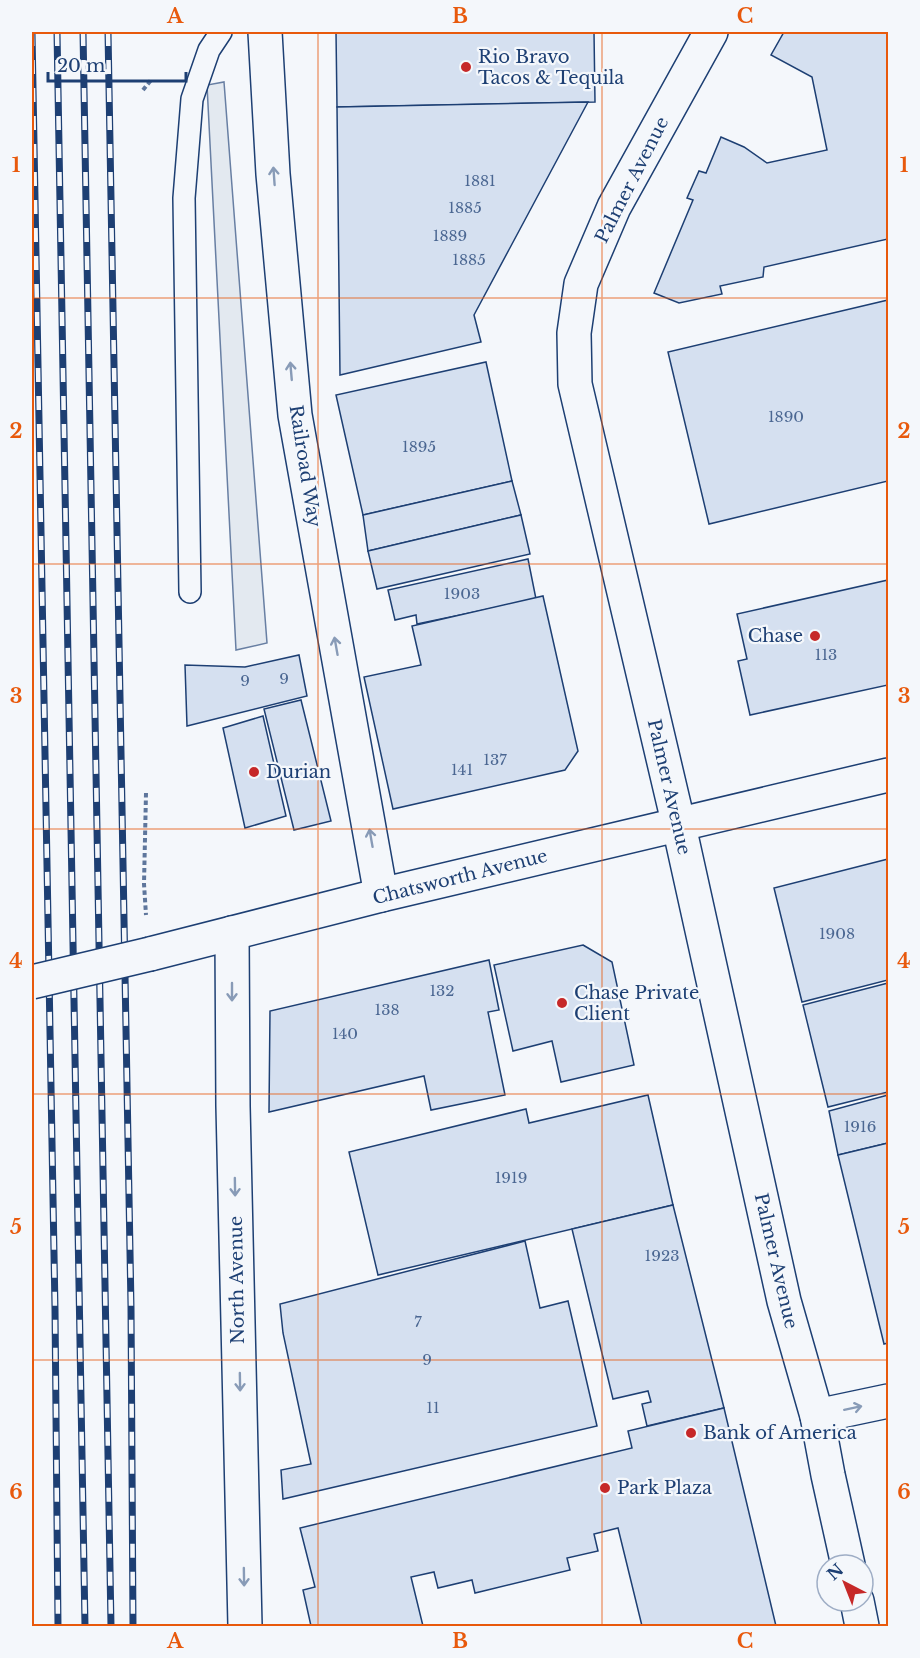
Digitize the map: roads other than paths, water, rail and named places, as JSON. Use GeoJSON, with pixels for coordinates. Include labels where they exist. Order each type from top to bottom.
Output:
{"type":"FeatureCollection","features":[{"type":"Feature","properties":{"kind":"street","name":"Railroad Way"},"geometry":{"type":"LineString","coordinates":[[265,32],[273,174],[295,415],[381,895]]}},
{"type":"Feature","properties":{"kind":"street","name":"Palmer Avenue"},"geometry":{"type":"LineString","coordinates":[[711,32],[614,207],[581,284],[574,333],[575,384],[679,825],[784,1301],[817,1416],[845,1553]]}},
{"type":"Feature","properties":{"kind":"street","name":"Chatsworth Avenue"},"geometry":{"type":"LineString","coordinates":[[32,982],[381,895],[888,775]]}},
{"type":"Feature","properties":{"kind":"street","name":"North Avenue"},"geometry":{"type":"LineString","coordinates":[[232,933],[233,1106],[245,1626]]}},
{"type":"Feature","properties":{"kind":"street"},"geometry":{"type":"LineString","coordinates":[[817,1416],[888,1401]]}},
{"type":"Feature","properties":{"kind":"lane"},"geometry":{"type":"LineString","coordinates":[[190,592],[184,198],[192,99],[208,50],[221,32]]}},
{"type":"Feature","properties":{"kind":"railway"},"geometry":{"type":"LineString","coordinates":[[32,32],[55,1309],[58,1626]]}},
{"type":"Feature","properties":{"kind":"railway"},"geometry":{"type":"LineString","coordinates":[[57,32],[85,1626]]}},
{"type":"Feature","properties":{"kind":"railway"},"geometry":{"type":"LineString","coordinates":[[83,32],[111,1626]]}},
{"type":"Feature","properties":{"kind":"railway"},"geometry":{"type":"LineString","coordinates":[[108,32],[131,1307],[133,1626]]}},
{"type":"Feature","properties":{"kind":"place","name":"Rio Bravo Tacos & Tequila"},"geometry":{"type":"Point","coordinates":[466,67]}},
{"type":"Feature","properties":{"kind":"place","name":"Chase"},"geometry":{"type":"Point","coordinates":[815,636]}},
{"type":"Feature","properties":{"kind":"place","name":"Durian"},"geometry":{"type":"Point","coordinates":[254,772]}},
{"type":"Feature","properties":{"kind":"place","name":"Chase Private Client"},"geometry":{"type":"Point","coordinates":[562,1003]}},
{"type":"Feature","properties":{"kind":"place","name":"Bank of America"},"geometry":{"type":"Point","coordinates":[691,1433]}},
{"type":"Feature","properties":{"kind":"place","name":"Park Plaza"},"geometry":{"type":"Point","coordinates":[605,1488]}}]}
